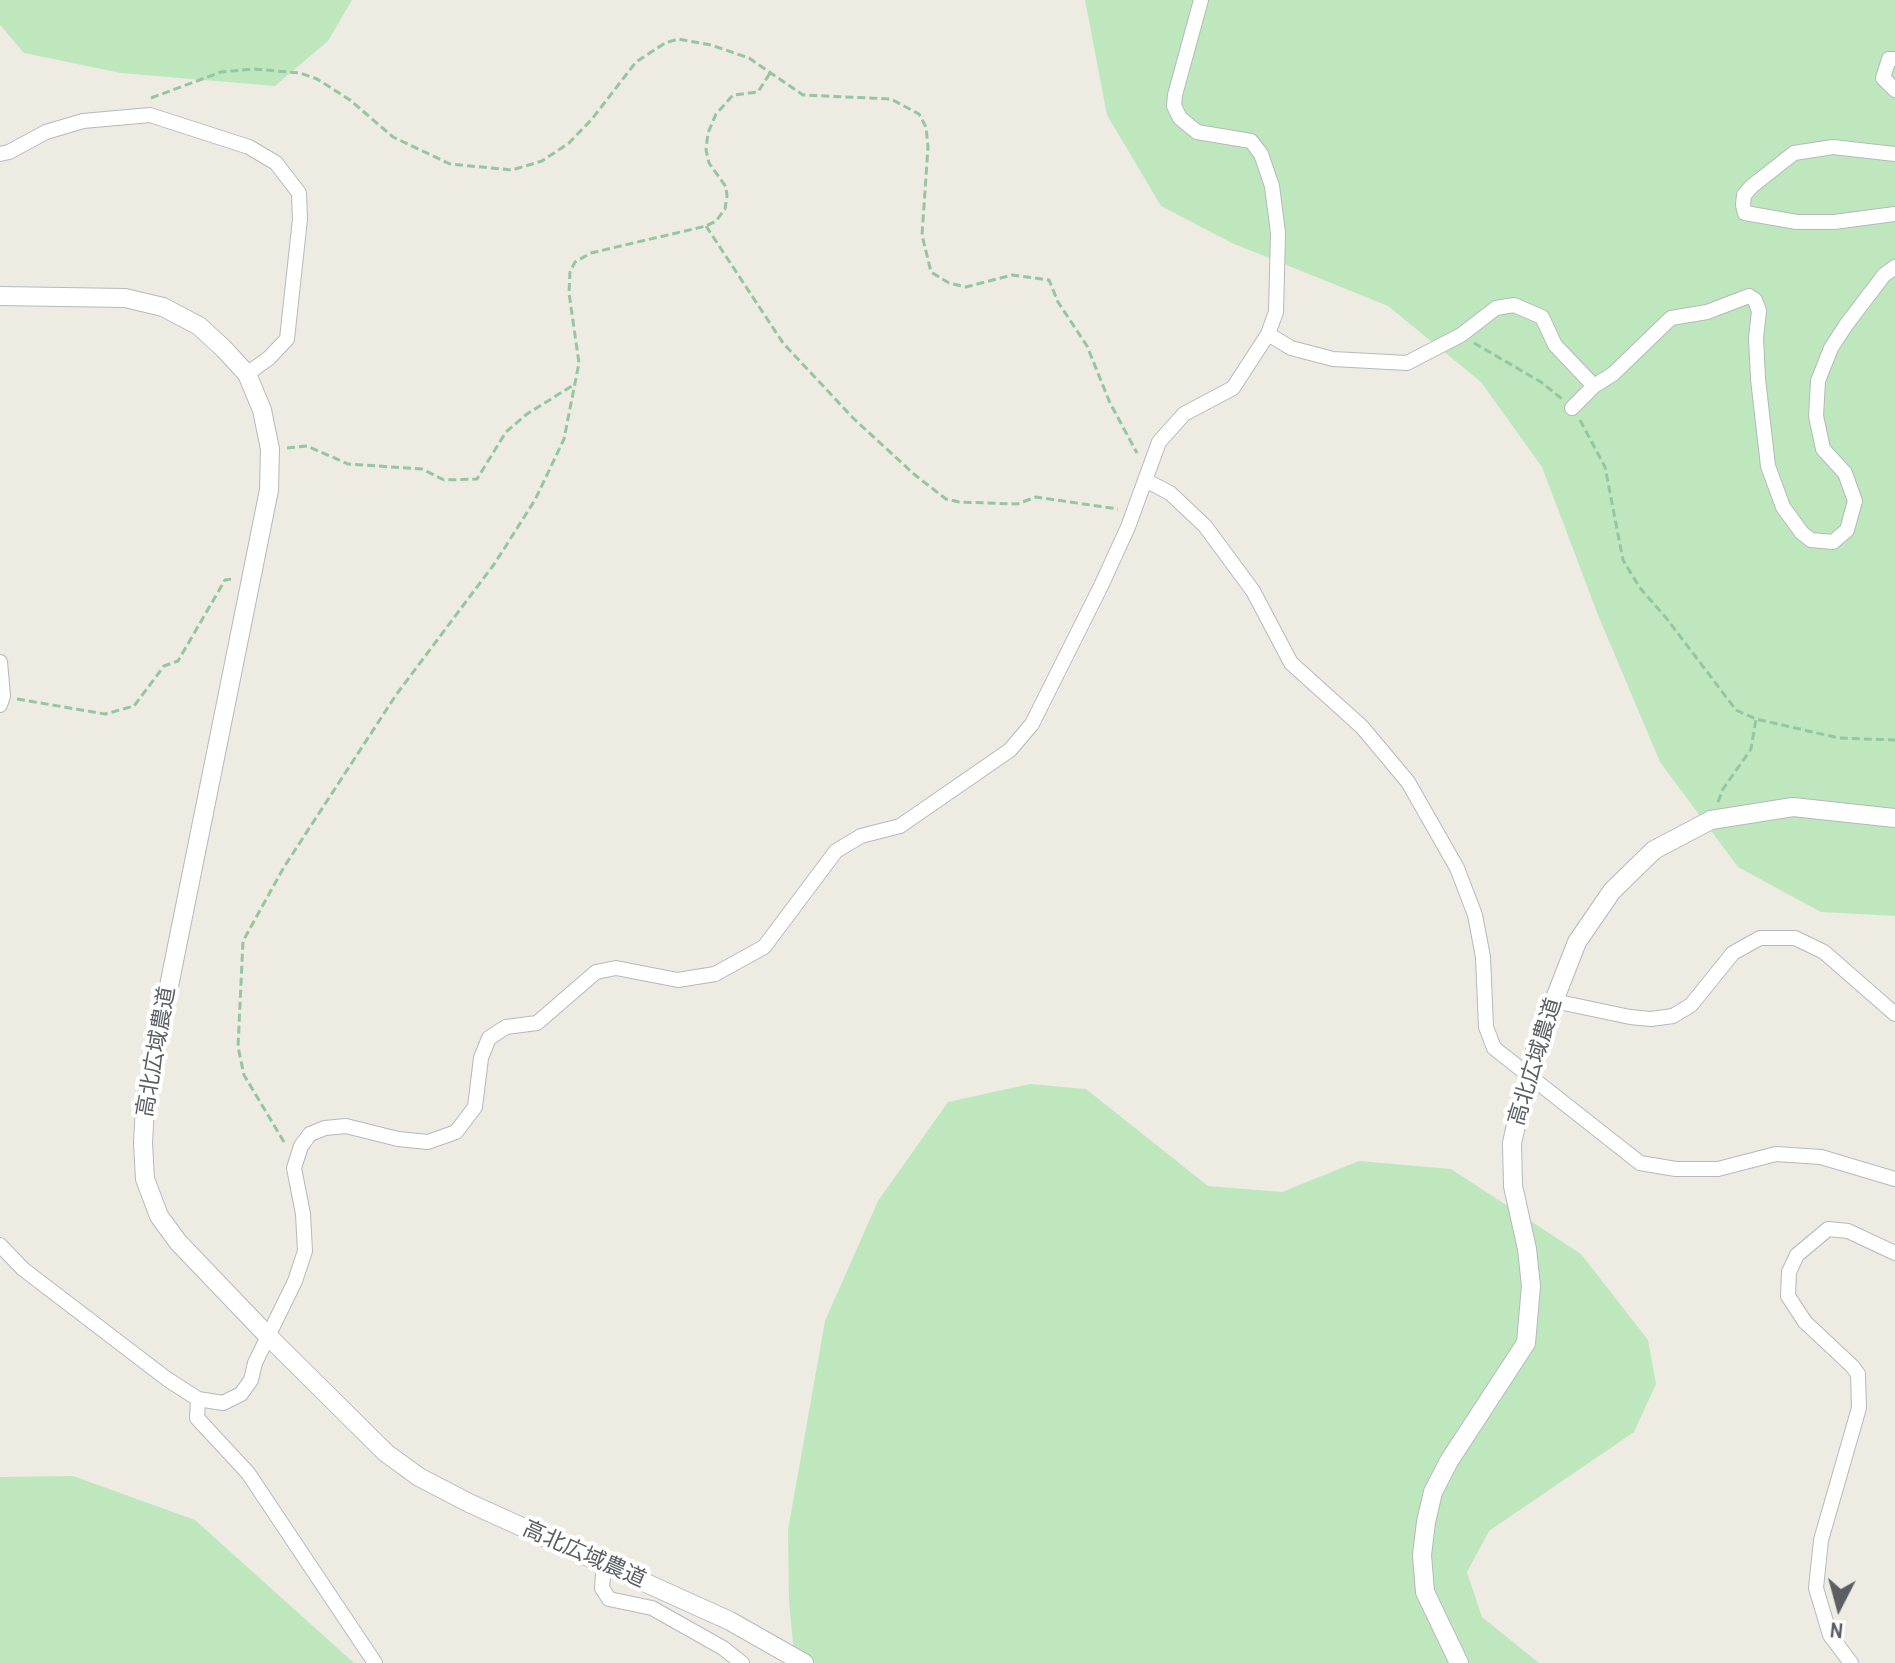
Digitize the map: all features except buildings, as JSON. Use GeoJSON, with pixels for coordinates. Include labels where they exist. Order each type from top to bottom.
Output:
{"type":"FeatureCollection","features":[{"type":"Feature","properties":{"kind":"street"},"geometry":{"type":"LineString","coordinates":[[0,1245],[23,1269],[167,1379],[198,1399],[223,1403],[241,1394],[251,1380],[267,1335],[295,1281],[305,1251],[303,1214],[294,1168],[301,1146],[310,1134],[325,1128],[346,1126],[398,1139],[428,1142],[456,1132],[475,1107],[481,1058],[489,1038],[506,1027],[537,1023],[596,972],[616,968],[678,980],[715,974],[764,947],[836,851],[861,836],[900,826],[1010,750],[1032,724],[1101,586],[1134,511],[1159,442],[1184,414],[1233,388],[1268,334],[1276,312],[1278,233],[1272,186],[1261,154],[1251,141],[1197,132],[1180,118],[1174,106],[1201,0]]}},
{"type":"Feature","properties":{"kind":"street"},"geometry":{"type":"LineString","coordinates":[[1895,59],[1889,59],[1883,78],[1895,90]]}},
{"type":"Feature","properties":{"kind":"street"},"geometry":{"type":"LineString","coordinates":[[0,154],[46,132],[83,121],[150,115],[249,147],[276,163],[299,193],[300,219],[287,339],[269,358],[247,374]]}},
{"type":"Feature","properties":{"kind":"street"},"geometry":{"type":"LineString","coordinates":[[1895,154],[1833,147],[1794,153],[1752,186],[1744,195],[1743,205],[1745,213],[1797,222],[1834,222],[1895,214]]}},
{"type":"Feature","properties":{"kind":"street"},"geometry":{"type":"LineString","coordinates":[[1572,408],[1594,386],[1613,374],[1671,318],[1707,312],[1749,296],[1755,300],[1759,311],[1756,338],[1758,379],[1768,466],[1783,507],[1802,533],[1811,540],[1833,542],[1847,530],[1855,501],[1845,473],[1823,449],[1816,416],[1818,381],[1831,348],[1846,325],[1884,275],[1895,267]]}},
{"type":"Feature","properties":{"kind":"street","name":"高北広域農道"},"geometry":{"type":"LineString","coordinates":[[0,296],[125,298],[163,307],[199,326],[247,374],[262,410],[270,449],[269,490],[145,1105],[145,1179],[159,1216],[178,1242],[267,1335],[386,1453],[419,1477],[469,1503],[730,1621],[804,1663]]}},
{"type":"Feature","properties":{"kind":"street"},"geometry":{"type":"LineString","coordinates":[[1268,334],[1291,348],[1333,359],[1407,363],[1461,335],[1496,308],[1514,305],[1542,317],[1555,345],[1594,386]]}},
{"type":"Feature","properties":{"kind":"street"},"geometry":{"type":"LineString","coordinates":[[1147,475],[1205,526],[1253,591],[1291,663],[1362,727],[1408,782],[1457,868],[1475,915],[1483,957],[1486,1027],[1494,1048],[1640,1163],[1676,1169],[1718,1169],[1776,1154],[1821,1157],[1895,1179]]}},
{"type":"Feature","properties":{"kind":"street"},"geometry":{"type":"LineString","coordinates":[[0,662],[1,701]]}},
{"type":"Feature","properties":{"kind":"street","name":"高北広域農道"},"geometry":{"type":"LineString","coordinates":[[1459,1663],[1425,1592],[1422,1555],[1426,1522],[1433,1492],[1449,1461],[1526,1343],[1531,1286],[1527,1249],[1513,1186],[1512,1143],[1536,1047],[1577,942],[1612,891],[1654,850],[1711,820],[1793,807],[1895,818]]}},
{"type":"Feature","properties":{"kind":"street"},"geometry":{"type":"LineString","coordinates":[[1554,1001],[1630,1017],[1673,1016],[1691,1005],[1733,953],[1760,938],[1795,938],[1824,952],[1895,1014]]}},
{"type":"Feature","properties":{"kind":"street"},"geometry":{"type":"LineString","coordinates":[[1851,1663],[1830,1635],[1816,1588],[1821,1540],[1859,1408],[1858,1374],[1805,1322],[1788,1296],[1789,1272],[1797,1255],[1828,1229],[1848,1231],[1895,1253]]}},
{"type":"Feature","properties":{"kind":"street"},"geometry":{"type":"LineString","coordinates":[[198,1399],[197,1418],[248,1473],[375,1663]]}},
{"type":"Feature","properties":{"kind":"street"},"geometry":{"type":"LineString","coordinates":[[604,1563],[602,1588],[609,1599],[652,1608],[723,1648],[742,1663]]}},
{"type":"Feature","properties":{"kind":"path"},"geometry":{"type":"LineString","coordinates":[[151,98],[221,72],[253,69],[300,73],[317,79],[350,100],[393,137],[450,164],[512,170],[542,161],[569,143],[592,119],[636,62],[665,43],[678,39],[711,45],[749,58],[803,95],[891,99],[919,114],[926,127],[928,147],[922,235],[931,272],[949,283],[966,287],[1012,275],[1049,280],[1058,302],[1087,346],[1110,403],[1147,475]]}},
{"type":"Feature","properties":{"kind":"path"},"geometry":{"type":"LineString","coordinates":[[294,1168],[285,1143],[244,1075],[238,1047],[243,941],[284,867],[396,695],[495,563],[535,500],[564,439],[579,363],[569,293],[570,272],[575,262],[591,253],[716,221],[725,209],[727,196],[726,187],[709,163],[706,150],[708,133],[716,114],[733,95],[758,92],[771,72]]}},
{"type":"Feature","properties":{"kind":"path"},"geometry":{"type":"LineString","coordinates":[[706,226],[783,343],[853,418],[946,499],[1017,504],[1036,497],[1134,511]]}},
{"type":"Feature","properties":{"kind":"path"},"geometry":{"type":"LineString","coordinates":[[1461,335],[1541,382],[1572,408],[1605,467],[1623,560],[1640,588],[1736,710],[1756,719],[1839,738],[1895,740]]}},
{"type":"Feature","properties":{"kind":"path"},"geometry":{"type":"LineString","coordinates":[[270,449],[307,446],[348,464],[422,469],[444,480],[477,479],[506,432],[527,414],[575,384]]}},
{"type":"Feature","properties":{"kind":"path"},"geometry":{"type":"LineString","coordinates":[[1,701],[105,714],[134,706],[164,666],[178,661],[225,580],[252,577]]}},
{"type":"Feature","properties":{"kind":"path"},"geometry":{"type":"LineString","coordinates":[[1711,820],[1723,789],[1751,749],[1756,719]]}},
{"type":"Feature","properties":{"kind":"green space"},"geometry":{"type":"Polygon","coordinates":[[[0,0],[352,0],[328,41],[275,86],[121,73],[24,53],[0,25],[0,0]]]}},
{"type":"Feature","properties":{"kind":"green space"},"geometry":{"type":"Polygon","coordinates":[[[1085,0],[1895,0],[1895,916],[1821,912],[1738,867],[1660,762],[1598,615],[1542,467],[1481,382],[1388,306],[1232,243],[1161,206],[1107,115],[1085,0]]]}},
{"type":"Feature","properties":{"kind":"green space"},"geometry":{"type":"Polygon","coordinates":[[[1030,1084],[1086,1089],[1208,1186],[1282,1192],[1359,1161],[1451,1169],[1581,1254],[1648,1340],[1656,1384],[1634,1432],[1489,1531],[1467,1572],[1482,1617],[1539,1663],[795,1663],[789,1602],[788,1530],[825,1321],[878,1201],[948,1102],[1030,1084]]]}},
{"type":"Feature","properties":{"kind":"green space"},"geometry":{"type":"Polygon","coordinates":[[[73,1476],[195,1520],[354,1663],[0,1663],[0,1477],[73,1476]]]}}]}
